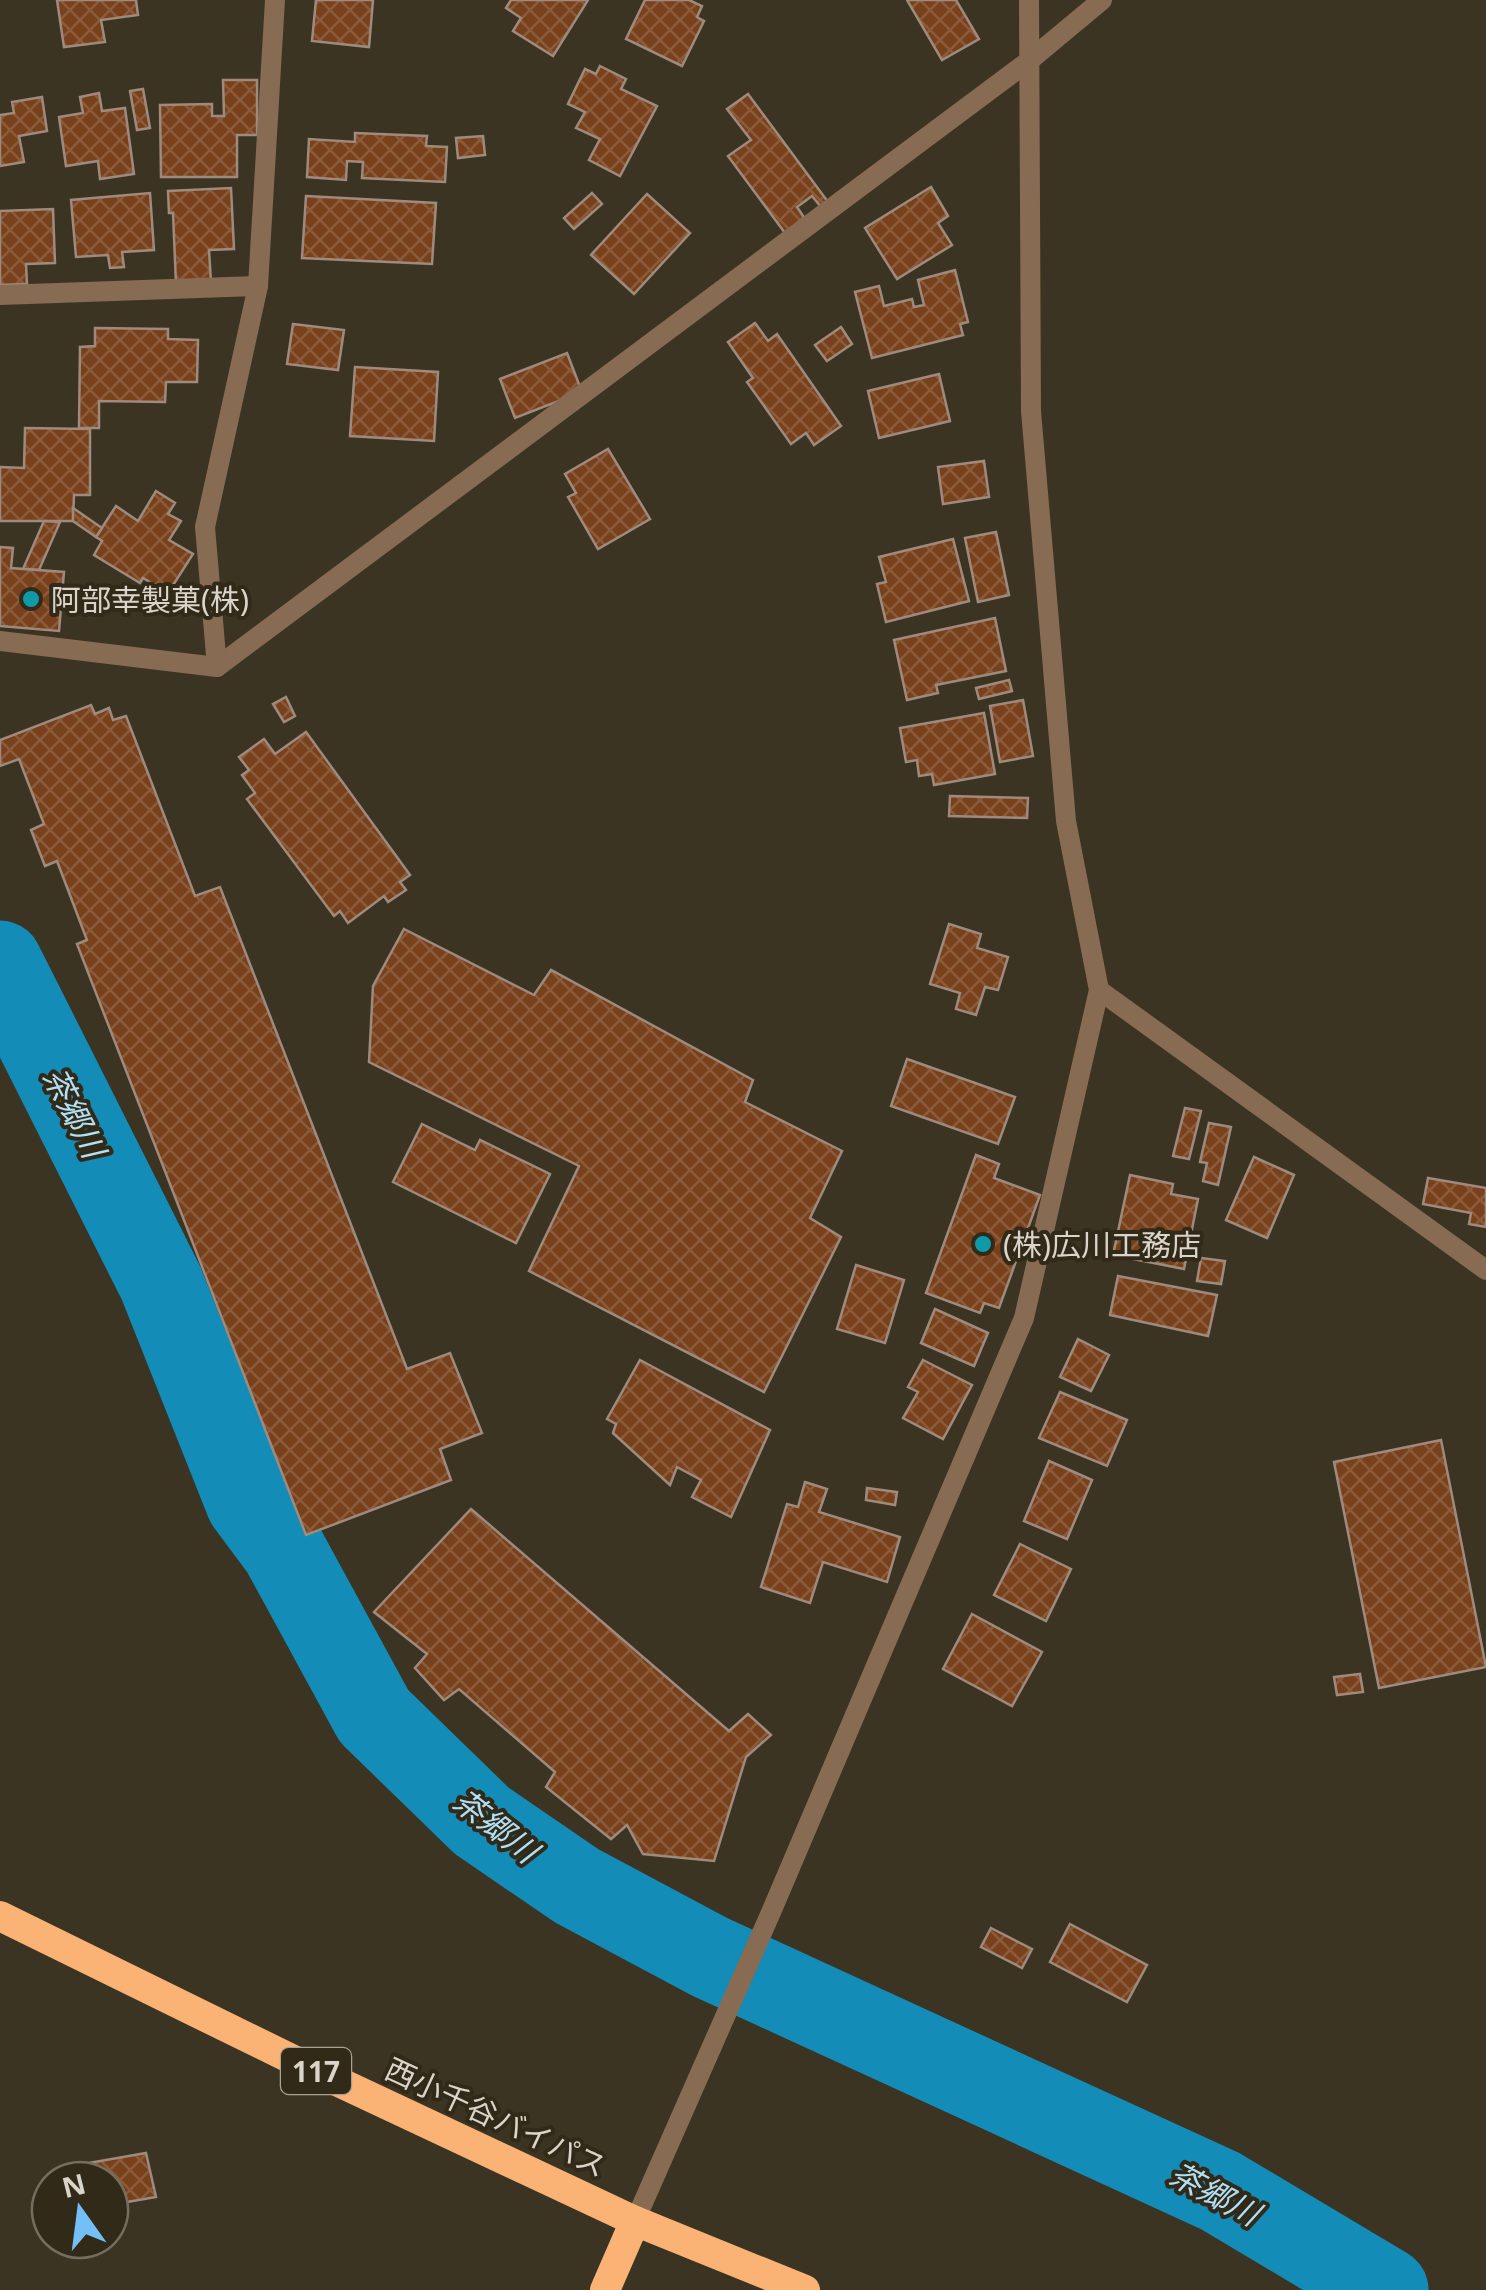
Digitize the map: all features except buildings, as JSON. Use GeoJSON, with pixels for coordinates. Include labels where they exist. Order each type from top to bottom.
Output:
{"type":"FeatureCollection","features":[{"type":"Feature","properties":{"kind":"highway","name":"西小千谷バイパス"},"geometry":{"type":"LineString","coordinates":[[0,1916],[635,2222],[805,2290]]}},
{"type":"Feature","properties":{"kind":"highway"},"geometry":{"type":"LineString","coordinates":[[605,2290],[635,2222]]}},
{"type":"Feature","properties":{"kind":"street"},"geometry":{"type":"LineString","coordinates":[[218,667],[205,527],[258,286],[275,0]]}},
{"type":"Feature","properties":{"kind":"street"},"geometry":{"type":"LineString","coordinates":[[635,2222],[1024,1318],[1100,990],[1066,820],[1031,411],[1028,0]]}},
{"type":"Feature","properties":{"kind":"street"},"geometry":{"type":"LineString","coordinates":[[0,641],[218,667],[1030,60],[1102,0]]}},
{"type":"Feature","properties":{"kind":"street"},"geometry":{"type":"LineString","coordinates":[[0,294],[258,286]]}},
{"type":"Feature","properties":{"kind":"street"},"geometry":{"type":"LineString","coordinates":[[1100,990],[1486,1270]]}},
{"type":"Feature","properties":{"kind":"waterway","name":"茶郷川"},"geometry":{"type":"LineString","coordinates":[[0,963],[161,1283],[248,1502],[283,1549],[374,1716],[482,1821],[577,1886],[710,1957],[1220,2191],[1386,2290]]}},
{"type":"Feature","properties":{"kind":"place","name":"阿部幸製菓(株)"},"geometry":{"type":"Point","coordinates":[31,599]}},
{"type":"Feature","properties":{"kind":"place","name":"(株)広川工務店"},"geometry":{"type":"Point","coordinates":[983,1244]}}]}
